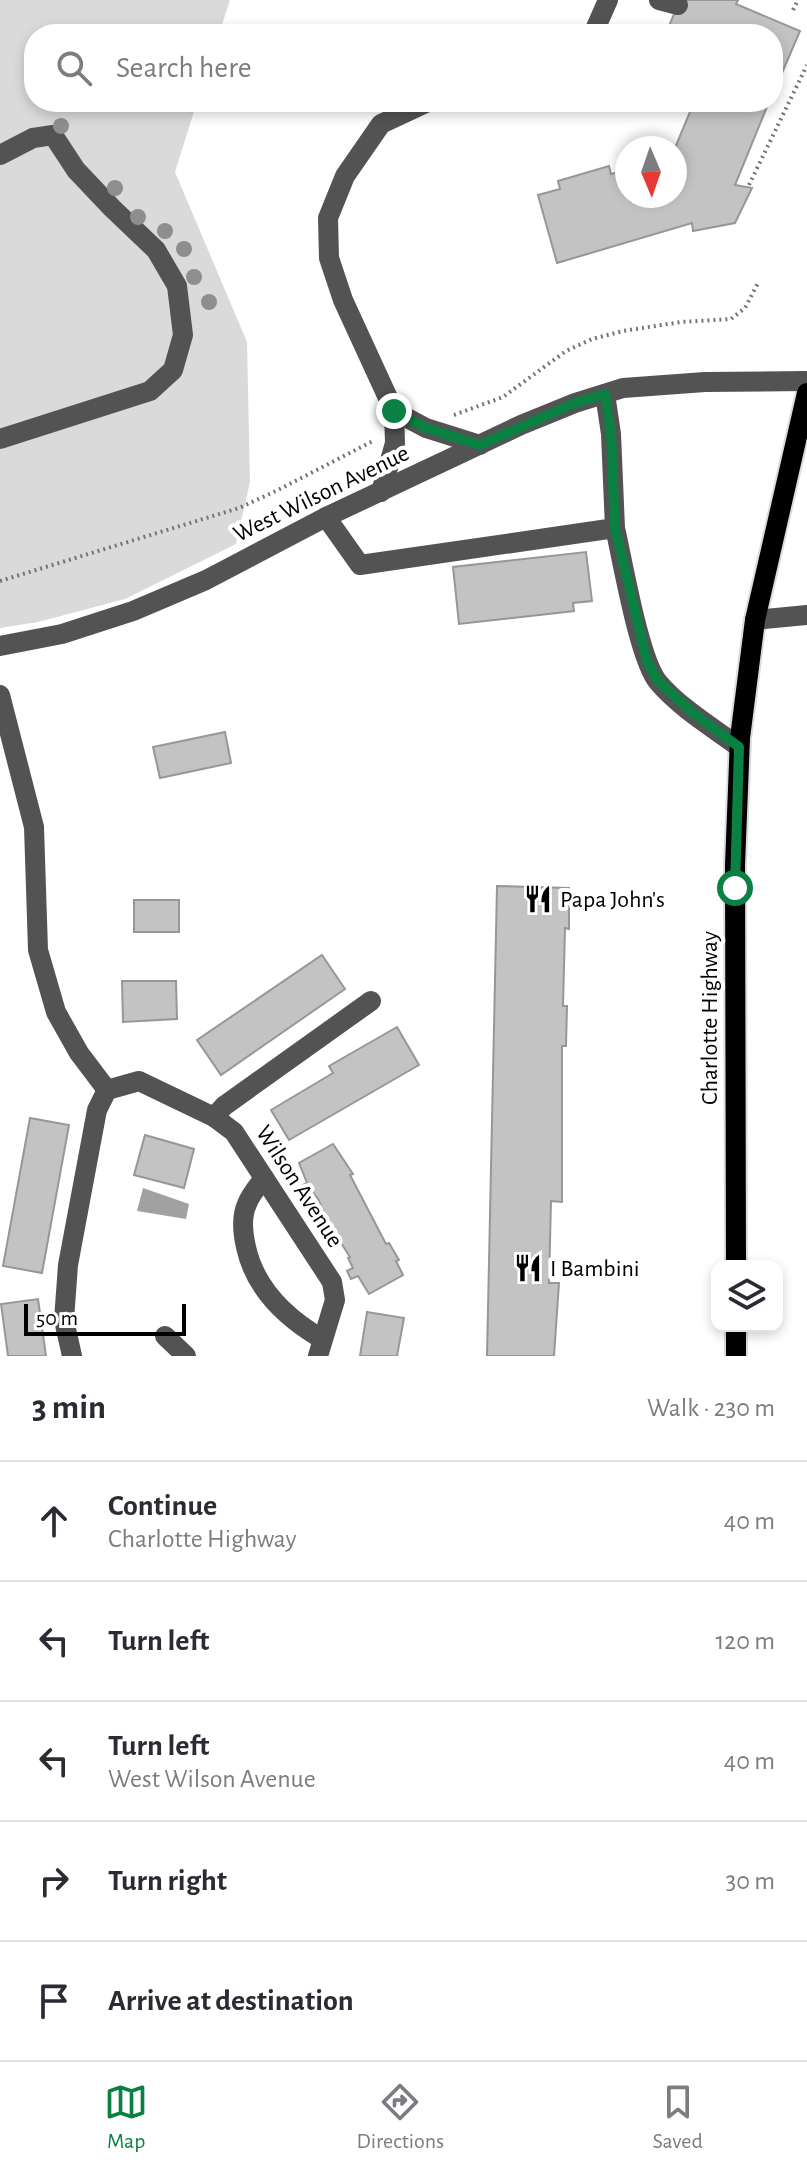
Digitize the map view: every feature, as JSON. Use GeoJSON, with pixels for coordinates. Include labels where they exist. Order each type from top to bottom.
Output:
{"type":"FeatureCollection","features":[{"type":"Feature","properties":{"kind":"main road","name":"Charlotte Highway"},"geometry":{"type":"LineString","coordinates":[[736,1260],[735,865],[739,747],[755,620],[807,393]]}},
{"type":"Feature","properties":{"kind":"main road"},"geometry":{"type":"LineString","coordinates":[[736,1332],[736,1356]]}},
{"type":"Feature","properties":{"kind":"street"},"geometry":{"type":"LineString","coordinates":[[597,24],[608,0]]}},
{"type":"Feature","properties":{"kind":"street"},"geometry":{"type":"LineString","coordinates":[[381,492],[395,443],[394,411],[343,300],[329,258],[328,218],[345,176],[381,124],[407,112]]}},
{"type":"Feature","properties":{"kind":"street"},"geometry":{"type":"LineString","coordinates":[[0,155],[33,138],[53,135],[76,170],[156,250],[177,286],[183,335],[173,370],[150,391],[0,439]]}},
{"type":"Feature","properties":{"kind":"street","name":"West Wilson Avenue"},"geometry":{"type":"LineString","coordinates":[[0,646],[62,634],[133,611],[206,580],[326,517],[575,403],[623,388],[705,382],[807,381]]}},
{"type":"Feature","properties":{"kind":"street"},"geometry":{"type":"LineString","coordinates":[[605,394],[611,434],[615,528],[643,649],[652,673],[693,713],[739,747]]}},
{"type":"Feature","properties":{"kind":"street"},"geometry":{"type":"LineString","coordinates":[[394,411],[426,428],[480,445]]}},
{"type":"Feature","properties":{"kind":"street"},"geometry":{"type":"LineString","coordinates":[[326,517],[360,565],[615,528]]}},
{"type":"Feature","properties":{"kind":"street"},"geometry":{"type":"LineString","coordinates":[[755,620],[807,615]]}},
{"type":"Feature","properties":{"kind":"street"},"geometry":{"type":"LineString","coordinates":[[0,695],[34,827],[38,950],[56,1012],[79,1053],[107,1090],[97,1110],[68,1265],[64,1320],[72,1356]]}},
{"type":"Feature","properties":{"kind":"street"},"geometry":{"type":"LineString","coordinates":[[214,1117],[224,1106],[371,1001]]}},
{"type":"Feature","properties":{"kind":"street","name":"Wilson Avenue"},"geometry":{"type":"LineString","coordinates":[[107,1090],[139,1081],[214,1117],[234,1132],[332,1282],[335,1300],[320,1348]]}},
{"type":"Feature","properties":{"kind":"street"},"geometry":{"type":"LineString","coordinates":[[264,1178],[246,1205],[243,1232],[249,1263],[260,1285],[276,1304],[308,1331],[320,1348]]}},
{"type":"Feature","properties":{"kind":"street"},"geometry":{"type":"LineString","coordinates":[[165,1336],[186,1356]]}},
{"type":"Feature","properties":{"kind":"path"},"geometry":{"type":"LineString","coordinates":[[793,10],[798,0]]}},
{"type":"Feature","properties":{"kind":"path"},"geometry":{"type":"LineString","coordinates":[[749,185],[807,65]]}},
{"type":"Feature","properties":{"kind":"path"},"geometry":{"type":"LineString","coordinates":[[446,417],[503,397],[566,351],[592,339],[681,322],[731,319],[745,308],[758,283]]}},
{"type":"Feature","properties":{"kind":"path"},"geometry":{"type":"LineString","coordinates":[[0,581],[239,508],[379,439]]}},
{"type":"Feature","properties":{"kind":"shaded area"},"geometry":{"type":"Polygon","coordinates":[[[0,0],[230,0],[222,24],[24,24],[24,112],[194,112],[175,172],[247,342],[250,482],[236,544],[125,599],[38,622],[0,628],[0,0]]]}},
{"type":"Feature","properties":{"kind":"shaded area"},"geometry":{"type":"Polygon","coordinates":[[[143,1188],[189,1204],[186,1219],[137,1211],[143,1188]]]}},
{"type":"Feature","properties":{"kind":"building"},"geometry":{"type":"Polygon","coordinates":[[[680,0],[738,0],[736,4],[800,31],[783,71],[783,24],[670,24],[680,0]]]}},
{"type":"Feature","properties":{"kind":"building"},"geometry":{"type":"Polygon","coordinates":[[[690,112],[765,112],[735,185],[752,188],[735,223],[693,231],[692,223],[557,263],[538,195],[560,189],[558,181],[609,166],[611,174],[615,173],[615,208],[687,208],[687,136],[680,136],[690,112]]]}},
{"type":"Feature","properties":{"kind":"building"},"geometry":{"type":"Polygon","coordinates":[[[586,552],[592,601],[573,603],[574,611],[459,624],[453,567],[586,552]]]}},
{"type":"Feature","properties":{"kind":"building"},"geometry":{"type":"Polygon","coordinates":[[[225,732],[231,763],[160,778],[153,747],[225,732]]]}},
{"type":"Feature","properties":{"kind":"building"},"geometry":{"type":"Polygon","coordinates":[[[497,886],[569,888],[563,1006],[567,1006],[566,1046],[562,1046],[562,1202],[551,1201],[549,1283],[559,1283],[554,1356],[487,1356],[497,886]]]}},
{"type":"Feature","properties":{"kind":"building"},"geometry":{"type":"Polygon","coordinates":[[[134,900],[179,900],[179,932],[134,932],[134,900]]]}},
{"type":"Feature","properties":{"kind":"building"},"geometry":{"type":"Polygon","coordinates":[[[322,955],[345,989],[221,1075],[197,1040],[322,955]]]}},
{"type":"Feature","properties":{"kind":"building"},"geometry":{"type":"Polygon","coordinates":[[[122,981],[176,981],[177,1019],[123,1022],[122,981]]]}},
{"type":"Feature","properties":{"kind":"building"},"geometry":{"type":"Polygon","coordinates":[[[397,1027],[419,1065],[289,1140],[271,1110],[333,1073],[329,1066],[397,1027]]]}},
{"type":"Feature","properties":{"kind":"building"},"geometry":{"type":"Polygon","coordinates":[[[30,1118],[69,1125],[42,1273],[3,1266],[30,1118]]]}},
{"type":"Feature","properties":{"kind":"building"},"geometry":{"type":"Polygon","coordinates":[[[145,1135],[194,1149],[184,1188],[134,1175],[145,1135]]]}},
{"type":"Feature","properties":{"kind":"building"},"geometry":{"type":"Polygon","coordinates":[[[333,1144],[353,1174],[350,1175],[386,1244],[389,1243],[399,1260],[396,1261],[403,1275],[369,1294],[358,1276],[351,1279],[347,1271],[353,1268],[350,1257],[334,1232],[328,1236],[324,1228],[330,1225],[318,1199],[311,1190],[305,1193],[301,1186],[307,1183],[299,1163],[333,1144]]]}},
{"type":"Feature","properties":{"kind":"building"},"geometry":{"type":"Polygon","coordinates":[[[38,1299],[46,1356],[8,1356],[1,1304],[38,1299]]]}},
{"type":"Feature","properties":{"kind":"building"},"geometry":{"type":"Polygon","coordinates":[[[367,1312],[404,1318],[397,1356],[360,1356],[367,1312]]]}},
{"type":"Feature","properties":{"kind":"place","name":"Papa John's"},"geometry":{"type":"Point","coordinates":[538,899]}},
{"type":"Feature","properties":{"kind":"place","name":"I Bambini"},"geometry":{"type":"Point","coordinates":[528,1268]}},
{"type":"Feature","properties":{"kind":"route"},"geometry":{"type":"LineString","coordinates":[[394,411],[426,428],[480,445],[521,425],[605,394],[611,434],[615,528],[647,661],[658,681],[693,713],[739,747],[735,888]]}}]}
